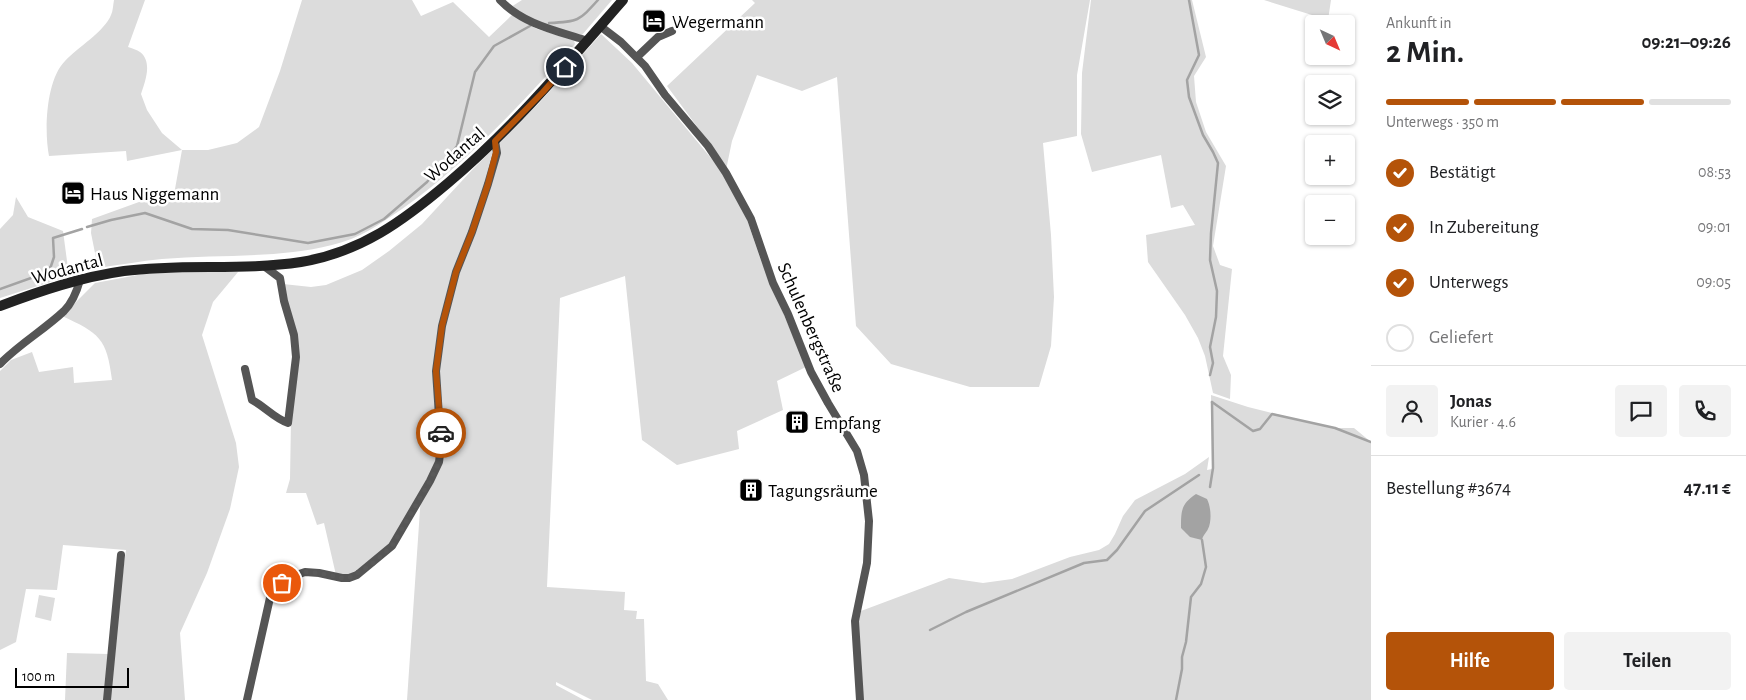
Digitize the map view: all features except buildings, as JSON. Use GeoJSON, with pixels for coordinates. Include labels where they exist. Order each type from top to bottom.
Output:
{"type":"FeatureCollection","features":[{"type":"Feature","properties":{"kind":"main road","name":"Wodantal"},"geometry":{"type":"LineString","coordinates":[[0,306],[32,294],[80,280],[124,272],[162,268],[264,266],[336,254],[356,246],[385,231],[421,205],[495,141],[543,92],[623,0]]}},
{"type":"Feature","properties":{"kind":"street"},"geometry":{"type":"LineString","coordinates":[[500,0],[508,9],[534,24],[587,42]]}},
{"type":"Feature","properties":{"kind":"street","name":"Schulenbergstraße"},"geometry":{"type":"LineString","coordinates":[[600,26],[637,57],[665,95],[708,146],[742,200],[751,219],[773,283],[788,314],[811,372],[857,451],[864,475],[869,521],[867,563],[855,621],[860,700]]}},
{"type":"Feature","properties":{"kind":"street"},"geometry":{"type":"LineString","coordinates":[[637,57],[658,37],[672,31]]}},
{"type":"Feature","properties":{"kind":"street"},"geometry":{"type":"LineString","coordinates":[[248,700],[272,589],[291,576],[305,572],[349,578],[372,564],[392,546],[439,462],[441,446],[436,371],[442,326],[456,272],[488,184],[496,152],[495,141]]}},
{"type":"Feature","properties":{"kind":"street"},"geometry":{"type":"LineString","coordinates":[[245,369],[252,400],[281,421],[288,423],[296,357],[294,335],[284,301],[280,278],[264,266]]}},
{"type":"Feature","properties":{"kind":"street"},"geometry":{"type":"LineString","coordinates":[[0,364],[26,340],[64,311],[72,299],[80,280]]}},
{"type":"Feature","properties":{"kind":"street"},"geometry":{"type":"LineString","coordinates":[[107,700],[121,554]]}},
{"type":"Feature","properties":{"kind":"shaded area"},"geometry":{"type":"Polygon","coordinates":[[[114,0],[145,0],[128,47],[140,52],[146,61],[147,72],[141,94],[147,110],[162,133],[182,150],[127,161],[126,151],[49,156],[47,120],[50,93],[54,80],[65,61],[108,21],[112,13],[114,0]]]}},
{"type":"Feature","properties":{"kind":"shaded area"},"geometry":{"type":"Polygon","coordinates":[[[302,0],[412,0],[421,16],[453,2],[489,37],[512,15],[537,29],[574,40],[575,44],[555,66],[471,152],[402,209],[360,235],[332,245],[290,252],[162,259],[98,268],[91,233],[92,219],[175,189],[182,150],[208,150],[237,143],[259,127],[280,71],[302,0]]]}},
{"type":"Feature","properties":{"kind":"shaded area"},"geometry":{"type":"Polygon","coordinates":[[[522,0],[612,0],[582,35],[566,32],[532,20],[511,7],[522,0]]]}},
{"type":"Feature","properties":{"kind":"shaded area"},"geometry":{"type":"Polygon","coordinates":[[[752,0],[1090,0],[1077,75],[1077,136],[1043,143],[1054,297],[1051,346],[1039,387],[970,387],[891,364],[856,326],[837,77],[802,91],[757,75],[732,141],[726,170],[707,140],[667,86],[755,3],[752,0]]]}},
{"type":"Feature","properties":{"kind":"shaded area"},"geometry":{"type":"Polygon","coordinates":[[[1091,0],[1192,0],[1206,57],[1194,76],[1196,102],[1206,132],[1226,166],[1213,246],[1220,265],[1232,269],[1223,356],[1231,375],[1230,399],[1213,393],[1205,356],[1198,338],[1185,315],[1148,262],[1146,235],[1195,225],[1183,205],[1171,208],[1161,155],[1092,172],[1081,134],[1082,73],[1091,0]]]}},
{"type":"Feature","properties":{"kind":"shaded area"},"geometry":{"type":"Polygon","coordinates":[[[1264,0],[1331,0],[1329,15],[1312,15],[1264,0]]]}},
{"type":"Feature","properties":{"kind":"shaded area"},"geometry":{"type":"Polygon","coordinates":[[[601,34],[632,63],[725,175],[741,202],[760,258],[806,367],[777,381],[783,410],[737,431],[739,449],[677,465],[642,440],[625,276],[560,298],[547,587],[625,592],[624,610],[637,611],[636,619],[644,619],[646,681],[658,684],[668,700],[592,700],[556,682],[556,685],[584,700],[407,700],[421,495],[391,545],[358,571],[346,577],[336,575],[324,523],[317,525],[306,493],[286,493],[290,479],[291,420],[298,356],[283,284],[311,287],[326,285],[362,270],[389,251],[422,224],[472,170],[538,104],[601,34]]]}},
{"type":"Feature","properties":{"kind":"shaded area"},"geometry":{"type":"Polygon","coordinates":[[[16,197],[28,217],[63,231],[69,276],[0,298],[0,229],[13,215],[16,197]]]}},
{"type":"Feature","properties":{"kind":"shaded area"},"geometry":{"type":"Polygon","coordinates":[[[204,271],[238,272],[213,302],[202,335],[236,443],[239,467],[230,509],[207,573],[180,633],[185,700],[110,700],[126,550],[63,545],[57,590],[26,589],[16,642],[0,650],[0,371],[11,360],[32,352],[39,372],[73,367],[74,383],[112,380],[107,355],[99,339],[85,327],[62,316],[95,283],[143,274],[204,271]]]}},
{"type":"Feature","properties":{"kind":"shaded area"},"geometry":{"type":"Polygon","coordinates":[[[1211,395],[1248,407],[1312,423],[1338,428],[1354,428],[1371,442],[1371,700],[862,700],[857,628],[861,611],[949,578],[983,583],[1012,579],[1070,557],[1099,550],[1109,544],[1123,516],[1135,500],[1185,474],[1209,457],[1207,470],[1212,469],[1211,395]]]}},
{"type":"Feature","properties":{"kind":"shaded area"},"geometry":{"type":"Polygon","coordinates":[[[1196,494],[1207,499],[1210,510],[1209,526],[1202,540],[1190,537],[1181,528],[1183,508],[1187,501],[1196,494]]]}},
{"type":"Feature","properties":{"kind":"shaded area"},"geometry":{"type":"Polygon","coordinates":[[[39,595],[55,598],[51,621],[35,617],[39,595]]]}},
{"type":"Feature","properties":{"kind":"shaded area"},"geometry":{"type":"Polygon","coordinates":[[[67,653],[109,654],[105,700],[65,700],[67,653]]]}},
{"type":"Feature","properties":{"kind":"waterway"},"geometry":{"type":"LineString","coordinates":[[549,23],[577,19],[598,0]]}},
{"type":"Feature","properties":{"kind":"waterway"},"geometry":{"type":"LineString","coordinates":[[1189,0],[1199,55],[1187,80],[1189,97],[1203,135],[1218,163],[1211,233],[1210,260],[1217,291],[1216,317],[1210,347],[1213,363],[1210,375]]}},
{"type":"Feature","properties":{"kind":"waterway"},"geometry":{"type":"LineString","coordinates":[[87,227],[145,213],[192,229],[228,230],[308,243],[355,234],[384,219],[427,182],[457,146],[475,72],[494,46],[530,26]]}},
{"type":"Feature","properties":{"kind":"waterway"},"geometry":{"type":"LineString","coordinates":[[0,289],[45,273],[51,266],[54,257],[53,238],[82,229]]}},
{"type":"Feature","properties":{"kind":"waterway"},"geometry":{"type":"LineString","coordinates":[[1212,402],[1253,431],[1260,429],[1272,414],[1335,428],[1371,442]]}},
{"type":"Feature","properties":{"kind":"waterway"},"geometry":{"type":"LineString","coordinates":[[1210,487],[1213,468],[1212,402]]}},
{"type":"Feature","properties":{"kind":"waterway"},"geometry":{"type":"LineString","coordinates":[[930,630],[966,612],[1084,563],[1107,560],[1117,550],[1145,511],[1199,475]]}},
{"type":"Feature","properties":{"kind":"waterway"},"geometry":{"type":"LineString","coordinates":[[1176,700],[1186,642],[1191,597],[1201,584],[1206,567],[1202,540]]}},
{"type":"Feature","properties":{"kind":"way so far"},"geometry":{"type":"LineString","coordinates":[[282,583],[291,576],[305,572],[349,578],[372,564],[392,546],[439,462],[441,433]]}},
{"type":"Feature","properties":{"kind":"place","name":"Wegermann"},"geometry":{"type":"Point","coordinates":[654,21]}},
{"type":"Feature","properties":{"kind":"place","name":"Haus Niggemann"},"geometry":{"type":"Point","coordinates":[73,193]}},
{"type":"Feature","properties":{"kind":"place","name":"Empfang"},"geometry":{"type":"Point","coordinates":[797,422]}},
{"type":"Feature","properties":{"kind":"place","name":"Tagungsräume"},"geometry":{"type":"Point","coordinates":[751,490]}},
{"type":"Feature","properties":{"kind":"route"},"geometry":{"type":"LineString","coordinates":[[441,433],[436,371],[442,326],[456,272],[488,184],[496,152],[495,141],[519,118],[565,67]]}}]}
